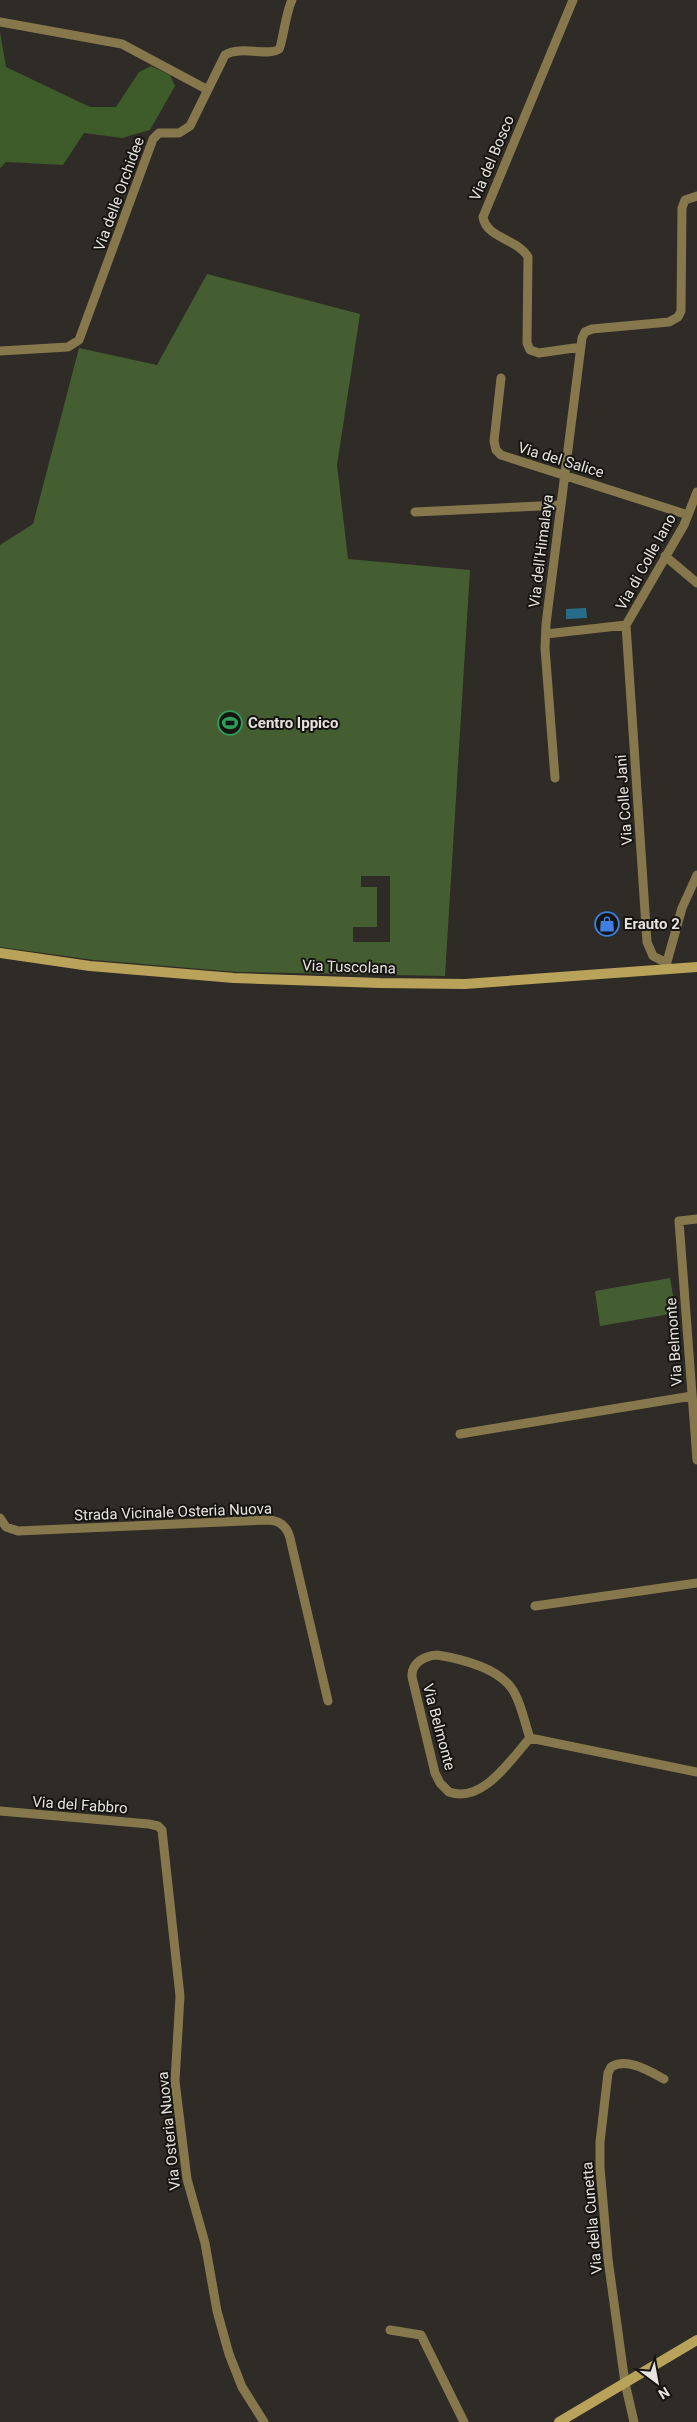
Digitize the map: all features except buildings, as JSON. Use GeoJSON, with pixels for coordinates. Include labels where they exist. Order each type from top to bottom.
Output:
{"type":"FeatureCollection","features":[{"type":"Feature","properties":{"kind":"main road","name":"Via Tuscolana"},"geometry":{"type":"LineString","coordinates":[[0,953],[90,966],[214,976],[370,983],[465,984],[666,967],[697,967]]}},
{"type":"Feature","properties":{"kind":"main road"},"geometry":{"type":"LineString","coordinates":[[559,2422],[697,2340]]}},
{"type":"Feature","properties":{"kind":"street","name":"Via delle Orchidee"},"geometry":{"type":"LineString","coordinates":[[0,351],[68,346],[79,340],[153,139],[159,133],[180,133],[188,128],[222,59],[228,54],[241,50],[273,52],[278,49],[281,44],[286,14],[292,0]]}},
{"type":"Feature","properties":{"kind":"street","name":"Via del Bosco"},"geometry":{"type":"LineString","coordinates":[[573,0],[483,217],[487,227],[521,248],[528,257],[527,343],[530,350],[539,354],[581,347]]}},
{"type":"Feature","properties":{"kind":"street"},"geometry":{"type":"LineString","coordinates":[[0,22],[118,43],[137,50],[208,90]]}},
{"type":"Feature","properties":{"kind":"street","name":"Via dell'Himalaya"},"geometry":{"type":"LineString","coordinates":[[555,778],[546,634],[582,336],[587,331],[597,328],[669,322],[678,317],[680,310],[682,208],[688,198],[697,196]]}},
{"type":"Feature","properties":{"kind":"street","name":"Via del Salice"},"geometry":{"type":"LineString","coordinates":[[501,378],[494,439],[496,450],[503,456],[688,515]]}},
{"type":"Feature","properties":{"kind":"street","name":"Via di Colle Iano"},"geometry":{"type":"LineString","coordinates":[[546,634],[626,625],[688,515],[697,492]]}},
{"type":"Feature","properties":{"kind":"street"},"geometry":{"type":"LineString","coordinates":[[415,512],[561,505]]}},
{"type":"Feature","properties":{"kind":"street"},"geometry":{"type":"LineString","coordinates":[[665,556],[697,583]]}},
{"type":"Feature","properties":{"kind":"street","name":"Via Colle Jani"},"geometry":{"type":"LineString","coordinates":[[626,625],[647,942],[653,956],[666,967]]}},
{"type":"Feature","properties":{"kind":"street"},"geometry":{"type":"LineString","coordinates":[[666,967],[682,908],[697,874]]}},
{"type":"Feature","properties":{"kind":"street","name":"Via Belmonte"},"geometry":{"type":"LineString","coordinates":[[697,1219],[679,1221],[697,1460]]}},
{"type":"Feature","properties":{"kind":"street"},"geometry":{"type":"LineString","coordinates":[[460,1434],[692,1396]]}},
{"type":"Feature","properties":{"kind":"street","name":"Strada Vicinale Osteria Nuova"},"geometry":{"type":"LineString","coordinates":[[1,1521],[8,1529],[18,1531],[268,1520],[278,1522],[286,1528],[290,1538],[328,1701]]}},
{"type":"Feature","properties":{"kind":"street"},"geometry":{"type":"LineString","coordinates":[[535,1606],[697,1583]]}},
{"type":"Feature","properties":{"kind":"street","name":"Via Belmonte"},"geometry":{"type":"LineString","coordinates":[[437,1655],[470,1664],[499,1677],[509,1684],[517,1696],[530,1738],[493,1778],[479,1789],[463,1794],[450,1792],[440,1783],[434,1769],[412,1677],[413,1668],[422,1659],[437,1655]]}},
{"type":"Feature","properties":{"kind":"street"},"geometry":{"type":"LineString","coordinates":[[530,1738],[697,1772]]}},
{"type":"Feature","properties":{"kind":"street","name":"Via del Fabbro"},"geometry":{"type":"LineString","coordinates":[[0,1811],[158,1826]]}},
{"type":"Feature","properties":{"kind":"street","name":"Via Osteria Nuova"},"geometry":{"type":"LineString","coordinates":[[158,1826],[163,1835],[179,1989],[180,2021],[175,2081],[187,2179],[205,2243],[217,2311],[229,2354],[242,2386],[264,2422]]}},
{"type":"Feature","properties":{"kind":"street","name":"Via della Cunetta"},"geometry":{"type":"LineString","coordinates":[[634,2422],[626,2383],[608,2259],[600,2168],[600,2142],[608,2073],[611,2067],[619,2064],[640,2067],[664,2079]]}},
{"type":"Feature","properties":{"kind":"street"},"geometry":{"type":"LineString","coordinates":[[390,2330],[421,2335],[464,2422]]}},
{"type":"Feature","properties":{"kind":"green space"},"geometry":{"type":"Polygon","coordinates":[[[0,32],[6,67],[90,107],[116,107],[139,72],[151,66],[170,75],[175,86],[150,130],[122,138],[84,133],[63,165],[6,162],[0,168],[0,32]]]}},
{"type":"Feature","properties":{"kind":"green space","name":"Centro Ippico"},"geometry":{"type":"Polygon","coordinates":[[[207,274],[360,314],[337,465],[348,559],[470,570],[445,976],[237,972],[94,960],[0,947],[0,545],[33,524],[79,348],[157,365],[207,274]],[[361,876],[361,887],[377,887],[377,927],[353,927],[353,942],[390,942],[390,876],[361,876]]]}},
{"type":"Feature","properties":{"kind":"green space"},"geometry":{"type":"Polygon","coordinates":[[[670,1278],[676,1313],[600,1326],[595,1291],[670,1278]]]}},
{"type":"Feature","properties":{"kind":"water"},"geometry":{"type":"Polygon","coordinates":[[[586,608],[587,618],[566,619],[566,609],[586,608]]]}},
{"type":"Feature","properties":{"kind":"place","name":"Centro Ippico"},"geometry":{"type":"Point","coordinates":[230,723]}},
{"type":"Feature","properties":{"kind":"place","name":"Erauto 2"},"geometry":{"type":"Point","coordinates":[607,924]}}]}
